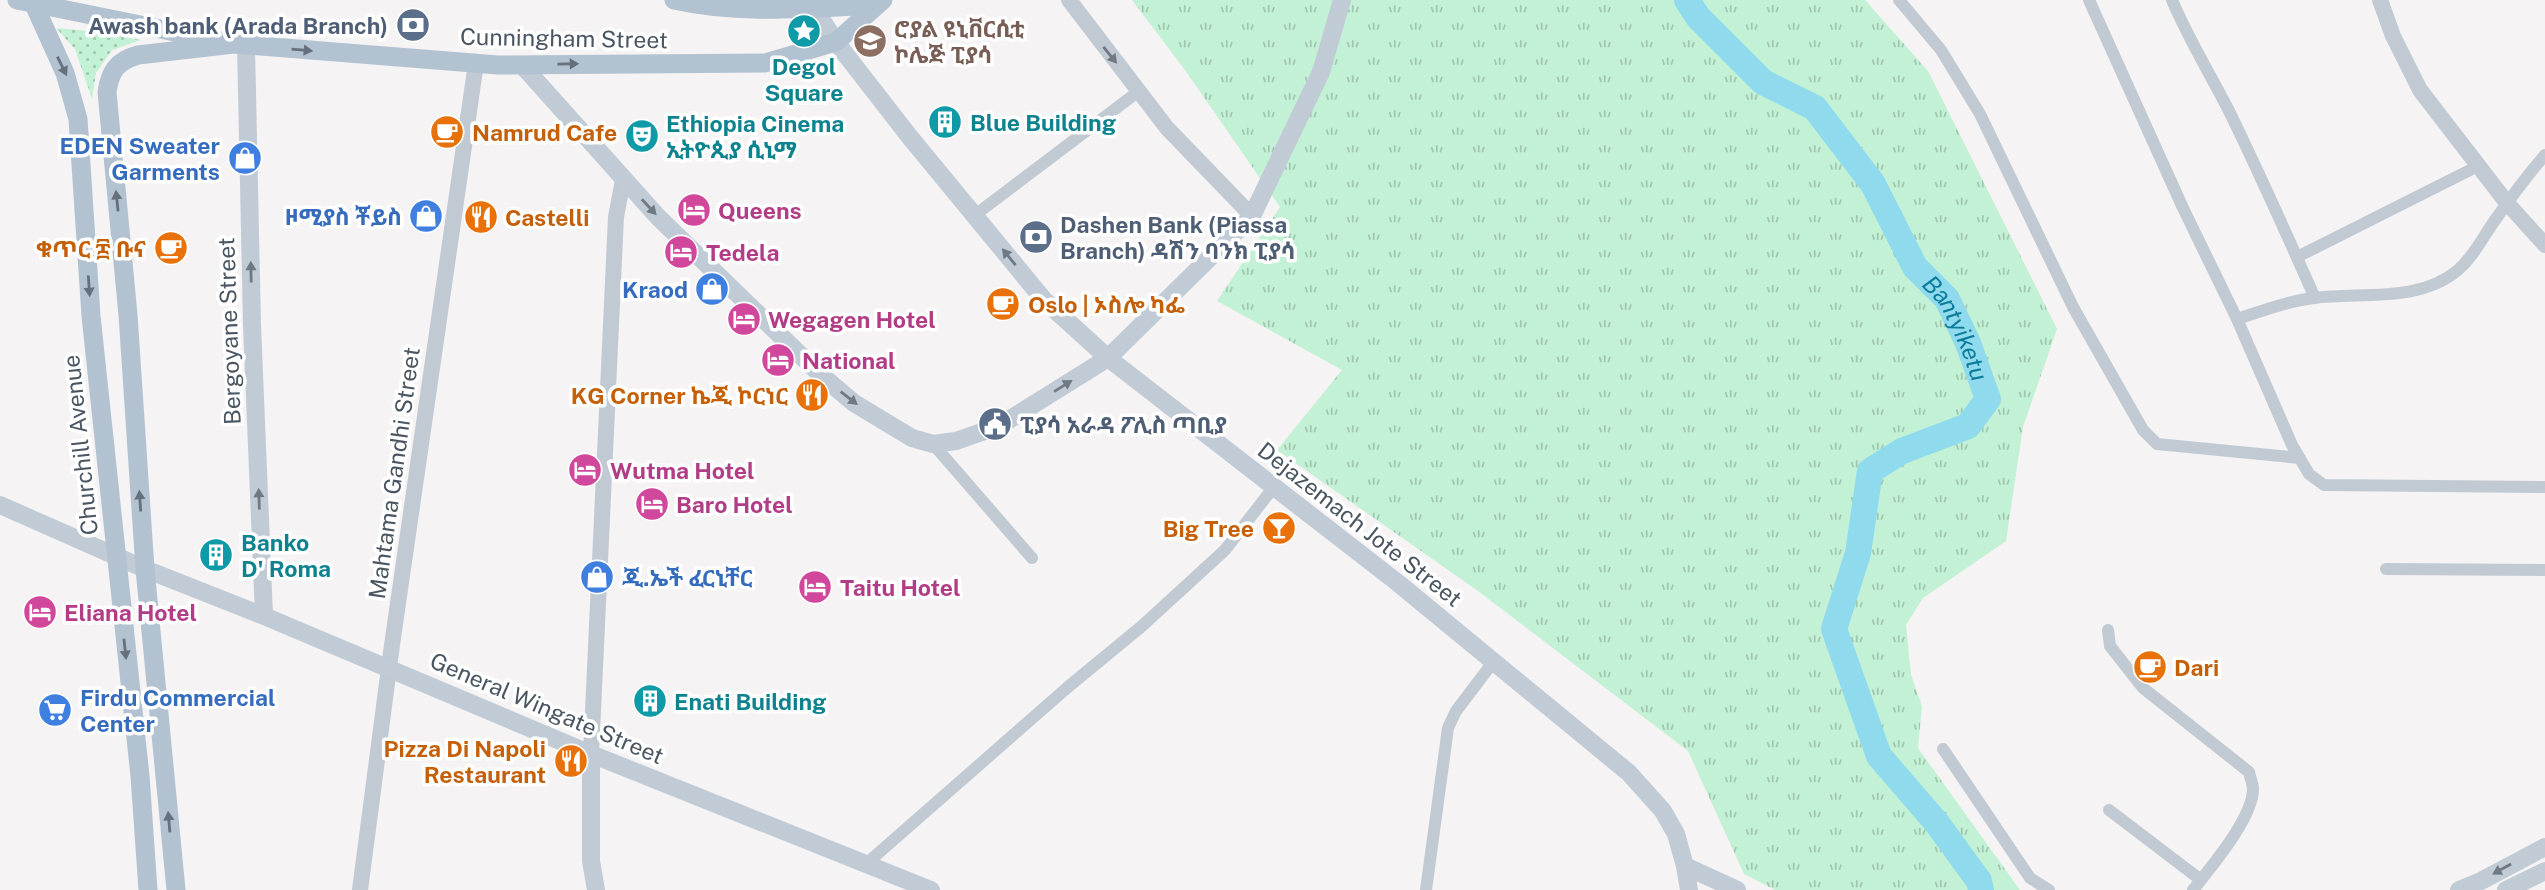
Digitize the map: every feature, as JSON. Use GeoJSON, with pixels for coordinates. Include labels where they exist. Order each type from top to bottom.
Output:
{"type":"FeatureCollection","features":[{"type":"Feature","properties":{"kind":"main road"},"geometry":{"type":"LineString","coordinates":[[674,0],[704,7],[770,10],[811,4],[880,2]]}},
{"type":"Feature","properties":{"kind":"main road"},"geometry":{"type":"LineString","coordinates":[[522,65],[623,180],[822,376],[866,410],[912,438],[933,444],[956,441],[999,426],[1108,358],[1252,216],[1321,72],[1342,0]]}},
{"type":"Feature","properties":{"kind":"main road","name":"Cunningham Street"},"geometry":{"type":"LineString","coordinates":[[28,1],[240,44],[522,65],[765,63],[836,42],[880,2]]}},
{"type":"Feature","properties":{"kind":"main road","name":"Churchill Avenue"},"geometry":{"type":"LineString","coordinates":[[28,1],[65,73],[78,119],[91,316],[140,776],[148,890]]}},
{"type":"Feature","properties":{"kind":"main road","name":"Dejazemach Jote Street"},"geometry":{"type":"LineString","coordinates":[[811,4],[836,42],[1044,300],[1108,358],[1398,583],[1629,773],[1663,811],[1675,834],[1689,890]]}},
{"type":"Feature","properties":{"kind":"main road","name":"Cunningham Street"},"geometry":{"type":"LineString","coordinates":[[145,569],[128,315],[107,109],[109,78],[116,65],[124,59],[138,55],[240,44]]}},
{"type":"Feature","properties":{"kind":"main road","name":"Bergoyane Street"},"geometry":{"type":"LineString","coordinates":[[240,44],[264,616]]}},
{"type":"Feature","properties":{"kind":"main road","name":"General Wingate Street"},"geometry":{"type":"LineString","coordinates":[[0,505],[116,557],[264,616],[591,754],[931,890]]}},
{"type":"Feature","properties":{"kind":"main road"},"geometry":{"type":"LineString","coordinates":[[145,569],[176,890]]}},
{"type":"Feature","properties":{"kind":"main road"},"geometry":{"type":"LineString","coordinates":[[591,754],[591,861],[596,890]]}},
{"type":"Feature","properties":{"kind":"main road"},"geometry":{"type":"LineString","coordinates":[[2459,890],[2545,847]]}},
{"type":"Feature","properties":{"kind":"main road"},"geometry":{"type":"LineString","coordinates":[[1685,866],[1737,890]]}},
{"type":"Feature","properties":{"kind":"main road"},"geometry":{"type":"LineString","coordinates":[[2506,890],[2545,871]]}},
{"type":"Feature","properties":{"kind":"street"},"geometry":{"type":"LineString","coordinates":[[1069,0],[1167,128],[1252,216]]}},
{"type":"Feature","properties":{"kind":"street"},"geometry":{"type":"LineString","coordinates":[[1899,0],[1941,50],[1980,114],[2073,307],[2143,430],[2157,444],[2300,458]]}},
{"type":"Feature","properties":{"kind":"street"},"geometry":{"type":"LineString","coordinates":[[2089,0],[2183,208],[2237,319],[2292,445],[2309,474],[2324,485],[2545,487]]}},
{"type":"Feature","properties":{"kind":"street"},"geometry":{"type":"LineString","coordinates":[[2172,0],[2268,189],[2315,298]]}},
{"type":"Feature","properties":{"kind":"street"},"geometry":{"type":"LineString","coordinates":[[2380,0],[2393,36],[2420,90],[2507,203],[2545,246]]}},
{"type":"Feature","properties":{"kind":"street","name":"Mahtama Gandhi Street"},"geometry":{"type":"LineString","coordinates":[[360,890],[475,63]]}},
{"type":"Feature","properties":{"kind":"street"},"geometry":{"type":"LineString","coordinates":[[975,215],[1139,91]]}},
{"type":"Feature","properties":{"kind":"street"},"geometry":{"type":"LineString","coordinates":[[2237,319],[2288,302],[2400,294],[2430,286],[2457,271],[2475,252],[2507,203],[2545,155]]}},
{"type":"Feature","properties":{"kind":"street"},"geometry":{"type":"LineString","coordinates":[[2297,257],[2478,166]]}},
{"type":"Feature","properties":{"kind":"street"},"geometry":{"type":"LineString","coordinates":[[591,754],[616,217],[623,180]]}},
{"type":"Feature","properties":{"kind":"street"},"geometry":{"type":"LineString","coordinates":[[933,444],[1032,558]]}},
{"type":"Feature","properties":{"kind":"street"},"geometry":{"type":"LineString","coordinates":[[866,864],[1068,687],[1142,626],[1225,550],[1273,488]]}},
{"type":"Feature","properties":{"kind":"street"},"geometry":{"type":"LineString","coordinates":[[2386,569],[2545,570]]}},
{"type":"Feature","properties":{"kind":"street"},"geometry":{"type":"LineString","coordinates":[[2108,630],[2110,646],[2143,688],[2249,772],[2253,789],[2247,810],[2226,848],[2197,885],[2109,810]]}},
{"type":"Feature","properties":{"kind":"street"},"geometry":{"type":"LineString","coordinates":[[1426,890],[1448,728],[1456,711],[1494,661]]}},
{"type":"Feature","properties":{"kind":"street"},"geometry":{"type":"LineString","coordinates":[[1943,749],[2030,878],[2049,890]]}},
{"type":"Feature","properties":{"kind":"green space"},"geometry":{"type":"Polygon","coordinates":[[[1132,0],[1865,0],[1928,71],[2057,329],[2023,427],[2006,541],[1923,598],[1906,625],[1911,675],[1922,706],[1918,748],[2020,890],[1775,890],[1744,874],[1688,751],[1478,591],[1277,450],[1342,370],[1217,301],[1280,207],[1185,70],[1132,0]]]}},
{"type":"Feature","properties":{"kind":"green space"},"geometry":{"type":"Polygon","coordinates":[[[56,28],[100,32],[141,40],[112,50],[96,73],[92,99],[75,49],[56,28]]]}},
{"type":"Feature","properties":{"kind":"waterway","name":"Bantyiketu"},"geometry":{"type":"LineString","coordinates":[[1687,0],[1698,17],[1763,82],[1815,108],[1873,184],[1915,267],[1947,299],[1968,343],[1988,399],[1968,426],[1902,451],[1870,471],[1858,553],[1834,629],[1879,756],[1936,822],[1979,881],[1981,890]]}},
{"type":"Feature","properties":{"kind":"place","name":"Awash bank (Arada Branch)"},"geometry":{"type":"Point","coordinates":[413,25]}},
{"type":"Feature","properties":{"kind":"place","name":"Degol Square"},"geometry":{"type":"Point","coordinates":[804,31]}},
{"type":"Feature","properties":{"kind":"place","name":"ሮያል ዩኒቨርሲቲ ኮሌጅ ፒያሳ"},"geometry":{"type":"Point","coordinates":[870,41]}},
{"type":"Feature","properties":{"kind":"place","name":"Blue Building"},"geometry":{"type":"Point","coordinates":[945,122]}},
{"type":"Feature","properties":{"kind":"place","name":"Namrud Cafe"},"geometry":{"type":"Point","coordinates":[447,132]}},
{"type":"Feature","properties":{"kind":"place","name":"Ethiopia Cinema ኢትዮጲያ ሲኒማ"},"geometry":{"type":"Point","coordinates":[642,136]}},
{"type":"Feature","properties":{"kind":"place","name":"EDEN Sweater Garments"},"geometry":{"type":"Point","coordinates":[245,158]}},
{"type":"Feature","properties":{"kind":"place","name":"Queens"},"geometry":{"type":"Point","coordinates":[694,210]}},
{"type":"Feature","properties":{"kind":"place","name":"ዞሚያስ ቾይስ"},"geometry":{"type":"Point","coordinates":[426,216]}},
{"type":"Feature","properties":{"kind":"place","name":"Castelli"},"geometry":{"type":"Point","coordinates":[481,217]}},
{"type":"Feature","properties":{"kind":"place","name":"Dashen Bank (Piassa Branch) ዳሽን ባንክ ፒያሳ"},"geometry":{"type":"Point","coordinates":[1036,237]}},
{"type":"Feature","properties":{"kind":"place","name":"ቁጥር ፰ ቡና"},"geometry":{"type":"Point","coordinates":[171,248]}},
{"type":"Feature","properties":{"kind":"place","name":"Tedela"},"geometry":{"type":"Point","coordinates":[681,252]}},
{"type":"Feature","properties":{"kind":"place","name":"Kraod"},"geometry":{"type":"Point","coordinates":[712,289]}},
{"type":"Feature","properties":{"kind":"place","name":"Oslo | ኦስሎ ካፌ"},"geometry":{"type":"Point","coordinates":[1003,304]}},
{"type":"Feature","properties":{"kind":"place","name":"Wegagen Hotel"},"geometry":{"type":"Point","coordinates":[744,319]}},
{"type":"Feature","properties":{"kind":"place","name":"National"},"geometry":{"type":"Point","coordinates":[778,360]}},
{"type":"Feature","properties":{"kind":"place","name":"KG Corner ኬጂ ኮርነር"},"geometry":{"type":"Point","coordinates":[812,395]}},
{"type":"Feature","properties":{"kind":"place","name":"ፒያሳ አራዳ ፖሊስ ጣቢያ"},"geometry":{"type":"Point","coordinates":[995,424]}},
{"type":"Feature","properties":{"kind":"place","name":"Wutma Hotel"},"geometry":{"type":"Point","coordinates":[585,470]}},
{"type":"Feature","properties":{"kind":"place","name":"Baro Hotel"},"geometry":{"type":"Point","coordinates":[652,504]}},
{"type":"Feature","properties":{"kind":"place","name":"Big Tree"},"geometry":{"type":"Point","coordinates":[1279,528]}},
{"type":"Feature","properties":{"kind":"place","name":"Banko D' Roma"},"geometry":{"type":"Point","coordinates":[216,555]}},
{"type":"Feature","properties":{"kind":"place","name":"ጂ.ኤች ፈርኒቸር"},"geometry":{"type":"Point","coordinates":[597,577]}},
{"type":"Feature","properties":{"kind":"place","name":"Taitu Hotel"},"geometry":{"type":"Point","coordinates":[815,587]}},
{"type":"Feature","properties":{"kind":"place","name":"Eliana Hotel"},"geometry":{"type":"Point","coordinates":[40,612]}},
{"type":"Feature","properties":{"kind":"place","name":"Dari"},"geometry":{"type":"Point","coordinates":[2150,667]}},
{"type":"Feature","properties":{"kind":"place","name":"Enati Building"},"geometry":{"type":"Point","coordinates":[650,701]}},
{"type":"Feature","properties":{"kind":"place","name":"Firdu Commercial Center"},"geometry":{"type":"Point","coordinates":[55,710]}},
{"type":"Feature","properties":{"kind":"place","name":"Pizza Di Napoli Restaurant"},"geometry":{"type":"Point","coordinates":[571,761]}}]}
